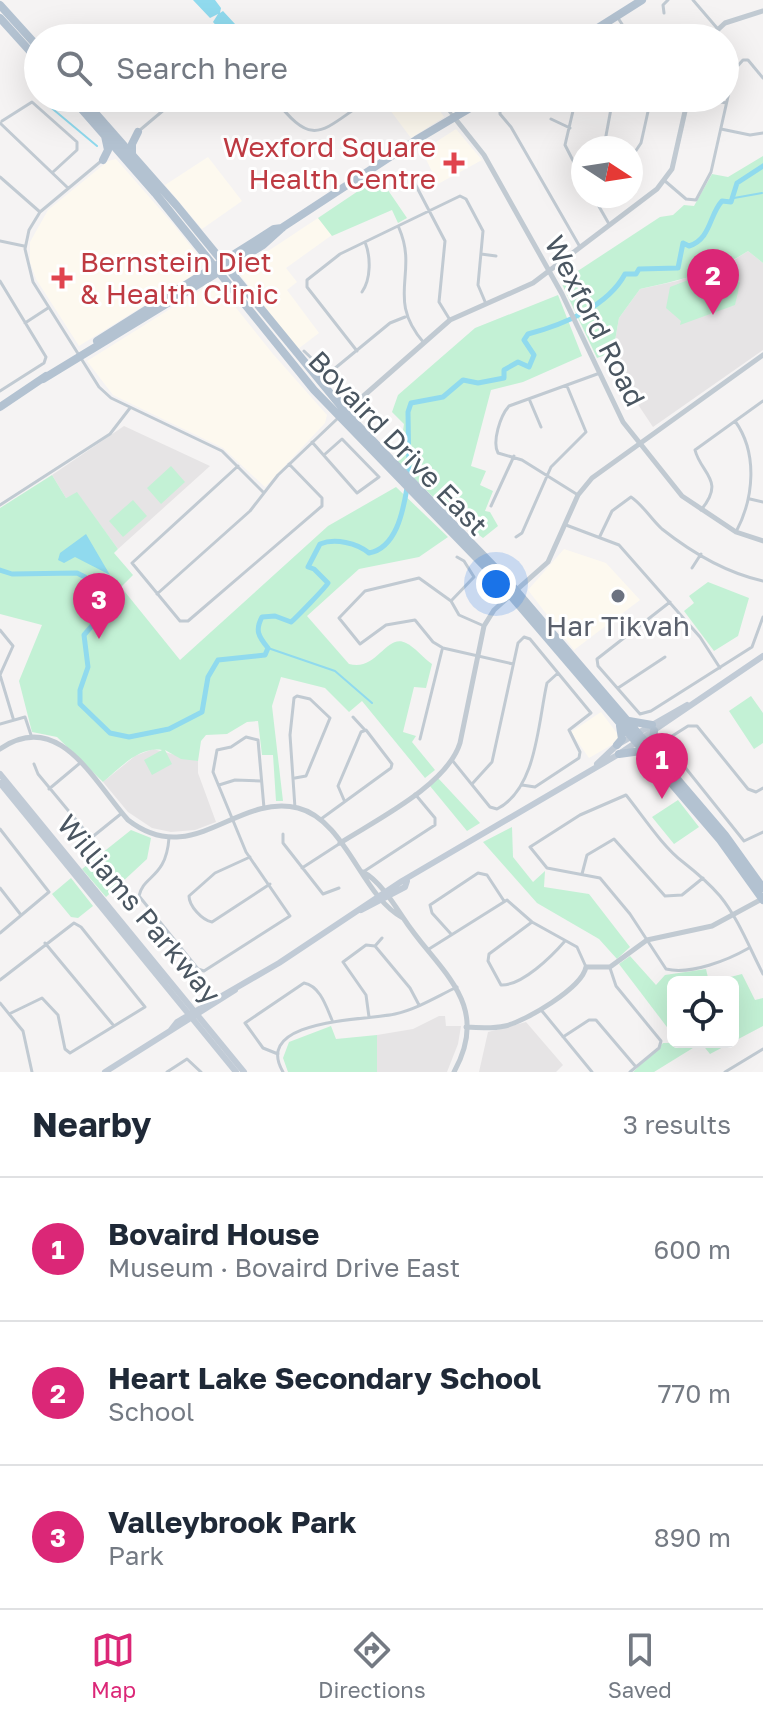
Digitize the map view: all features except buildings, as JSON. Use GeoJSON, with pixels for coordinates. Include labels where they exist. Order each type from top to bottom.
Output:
{"type":"FeatureCollection","features":[{"type":"Feature","properties":{"kind":"main road"},"geometry":{"type":"LineString","coordinates":[[604,24],[642,0]]}},
{"type":"Feature","properties":{"kind":"main road"},"geometry":{"type":"LineString","coordinates":[[0,5],[24,32]]}},
{"type":"Feature","properties":{"kind":"main road"},"geometry":{"type":"LineString","coordinates":[[0,18],[24,45]]}},
{"type":"Feature","properties":{"kind":"main road"},"geometry":{"type":"LineString","coordinates":[[84,112],[105,135],[120,146]]}},
{"type":"Feature","properties":{"kind":"main road"},"geometry":{"type":"LineString","coordinates":[[93,112],[198,248],[204,267],[195,283]]}},
{"type":"Feature","properties":{"kind":"main road"},"geometry":{"type":"LineString","coordinates":[[0,407],[464,112]]}},
{"type":"Feature","properties":{"kind":"main road"},"geometry":{"type":"LineString","coordinates":[[129,157],[138,132]]}},
{"type":"Feature","properties":{"kind":"main road"},"geometry":{"type":"LineString","coordinates":[[105,135],[108,150],[104,159],[129,157]]}},
{"type":"Feature","properties":{"kind":"main road","name":"Bovaird Drive East"},"geometry":{"type":"LineString","coordinates":[[129,157],[225,264],[335,399],[342,414],[357,424],[406,481]]}},
{"type":"Feature","properties":{"kind":"main road"},"geometry":{"type":"LineString","coordinates":[[208,244],[224,253],[245,251]]}},
{"type":"Feature","properties":{"kind":"main road","name":"Bovaird Drive East"},"geometry":{"type":"LineString","coordinates":[[198,248],[275,344],[280,355],[277,363],[287,361],[296,368],[513,594],[649,752],[763,899]]}},
{"type":"Feature","properties":{"kind":"main road"},"geometry":{"type":"LineString","coordinates":[[245,251],[238,269],[245,290]]}},
{"type":"Feature","properties":{"kind":"main road"},"geometry":{"type":"LineString","coordinates":[[195,283],[214,281],[230,289]]}},
{"type":"Feature","properties":{"kind":"main road"},"geometry":{"type":"LineString","coordinates":[[263,312],[260,305],[265,295]]}},
{"type":"Feature","properties":{"kind":"main road"},"geometry":{"type":"LineString","coordinates":[[335,399],[357,402],[354,414],[357,424]]}},
{"type":"Feature","properties":{"kind":"main road"},"geometry":{"type":"LineString","coordinates":[[105,1072],[597,764],[763,656]]}},
{"type":"Feature","properties":{"kind":"main road"},"geometry":{"type":"LineString","coordinates":[[618,749],[623,721],[653,728]]}},
{"type":"Feature","properties":{"kind":"main road"},"geometry":{"type":"LineString","coordinates":[[618,749],[649,752],[653,728]]}},
{"type":"Feature","properties":{"kind":"main road","name":"Bovaird Drive East"},"geometry":{"type":"LineString","coordinates":[[649,752],[725,835],[763,888]]}},
{"type":"Feature","properties":{"kind":"main road","name":"Williams Parkway"},"geometry":{"type":"LineString","coordinates":[[0,774],[195,1015],[236,1072]]}},
{"type":"Feature","properties":{"kind":"main road","name":"Williams Parkway"},"geometry":{"type":"LineString","coordinates":[[0,783],[244,1072]]}},
{"type":"Feature","properties":{"kind":"street"},"geometry":{"type":"LineString","coordinates":[[664,13],[668,0]]}},
{"type":"Feature","properties":{"kind":"street"},"geometry":{"type":"LineString","coordinates":[[693,0],[714,24]]}},
{"type":"Feature","properties":{"kind":"street"},"geometry":{"type":"LineString","coordinates":[[724,24],[739,16],[763,11]]}},
{"type":"Feature","properties":{"kind":"street"},"geometry":{"type":"LineString","coordinates":[[617,16],[622,24]]}},
{"type":"Feature","properties":{"kind":"street"},"geometry":{"type":"LineString","coordinates":[[739,64],[748,60],[763,78]]}},
{"type":"Feature","properties":{"kind":"street"},"geometry":{"type":"LineString","coordinates":[[24,107],[1,122],[36,160],[68,188]]}},
{"type":"Feature","properties":{"kind":"street"},"geometry":{"type":"LineString","coordinates":[[43,112],[77,142],[77,150],[53,172]]}},
{"type":"Feature","properties":{"kind":"street"},"geometry":{"type":"LineString","coordinates":[[162,112],[40,212],[25,246],[29,273],[99,387],[111,398],[222,451],[264,493]]}},
{"type":"Feature","properties":{"kind":"street"},"geometry":{"type":"LineString","coordinates":[[285,112],[297,127],[311,131],[323,128],[349,112]]}},
{"type":"Feature","properties":{"kind":"street"},"geometry":{"type":"LineString","coordinates":[[450,112],[455,118]]}},
{"type":"Feature","properties":{"kind":"street"},"geometry":{"type":"LineString","coordinates":[[500,112],[580,247]]}},
{"type":"Feature","properties":{"kind":"street"},"geometry":{"type":"LineString","coordinates":[[571,158],[566,149],[573,112]]}},
{"type":"Feature","properties":{"kind":"street"},"geometry":{"type":"LineString","coordinates":[[606,136],[610,112]]}},
{"type":"Feature","properties":{"kind":"street"},"geometry":{"type":"LineString","coordinates":[[643,136],[648,112]]}},
{"type":"Feature","properties":{"kind":"street"},"geometry":{"type":"LineString","coordinates":[[157,594],[250,511],[289,464],[312,442],[450,320],[526,287],[665,181],[675,158],[685,112]]}},
{"type":"Feature","properties":{"kind":"street"},"geometry":{"type":"LineString","coordinates":[[665,181],[686,199],[696,200],[711,172],[724,112]]}},
{"type":"Feature","properties":{"kind":"street","name":"Wexford Road"},"geometry":{"type":"LineString","coordinates":[[455,118],[484,155],[549,271],[579,327],[617,411],[668,482],[701,510],[736,532],[763,541]]}},
{"type":"Feature","properties":{"kind":"street"},"geometry":{"type":"LineString","coordinates":[[551,119],[570,128]]}},
{"type":"Feature","properties":{"kind":"street"},"geometry":{"type":"LineString","coordinates":[[721,129],[750,135],[763,133]]}},
{"type":"Feature","properties":{"kind":"street"},"geometry":{"type":"LineString","coordinates":[[406,173],[432,213],[445,241],[439,302],[450,320]]}},
{"type":"Feature","properties":{"kind":"street"},"geometry":{"type":"LineString","coordinates":[[0,177],[40,212]]}},
{"type":"Feature","properties":{"kind":"street"},"geometry":{"type":"LineString","coordinates":[[357,351],[306,284],[340,254],[463,196],[483,231],[478,285],[486,304]]}},
{"type":"Feature","properties":{"kind":"street"},"geometry":{"type":"LineString","coordinates":[[600,208],[610,225]]}},
{"type":"Feature","properties":{"kind":"street"},"geometry":{"type":"LineString","coordinates":[[399,227],[407,250],[402,298],[405,317],[424,343]]}},
{"type":"Feature","properties":{"kind":"street"},"geometry":{"type":"LineString","coordinates":[[0,241],[25,246]]}},
{"type":"Feature","properties":{"kind":"street"},"geometry":{"type":"LineString","coordinates":[[362,292],[367,284],[369,257],[365,242]]}},
{"type":"Feature","properties":{"kind":"street"},"geometry":{"type":"LineString","coordinates":[[481,254],[496,256]]}},
{"type":"Feature","properties":{"kind":"street"},"geometry":{"type":"LineString","coordinates":[[0,281],[46,361],[0,391]]}},
{"type":"Feature","properties":{"kind":"street"},"geometry":{"type":"LineString","coordinates":[[25,323],[48,308]]}},
{"type":"Feature","properties":{"kind":"street"},"geometry":{"type":"LineString","coordinates":[[304,351],[328,374],[390,323],[405,317]]}},
{"type":"Feature","properties":{"kind":"street"},"geometry":{"type":"LineString","coordinates":[[302,868],[415,794],[452,760],[460,743],[484,626],[494,610],[548,562],[578,495],[592,478],[763,355]]}},
{"type":"Feature","properties":{"kind":"street"},"geometry":{"type":"LineString","coordinates":[[578,495],[514,456],[495,451],[504,411],[600,373]]}},
{"type":"Feature","properties":{"kind":"street"},"geometry":{"type":"LineString","coordinates":[[516,537],[527,523],[546,475],[586,432],[567,386]]}},
{"type":"Feature","properties":{"kind":"street"},"geometry":{"type":"LineString","coordinates":[[530,401],[541,427]]}},
{"type":"Feature","properties":{"kind":"street"},"geometry":{"type":"LineString","coordinates":[[701,510],[710,498],[710,474],[695,450],[763,401]]}},
{"type":"Feature","properties":{"kind":"street"},"geometry":{"type":"LineString","coordinates":[[0,505],[105,438],[119,426],[131,408]]}},
{"type":"Feature","properties":{"kind":"street"},"geometry":{"type":"LineString","coordinates":[[735,421],[748,441],[750,499],[736,532]]}},
{"type":"Feature","properties":{"kind":"street"},"geometry":{"type":"LineString","coordinates":[[312,442],[357,493],[379,477],[342,439],[324,455]]}},
{"type":"Feature","properties":{"kind":"street"},"geometry":{"type":"LineString","coordinates":[[491,506],[514,456]]}},
{"type":"Feature","properties":{"kind":"street"},"geometry":{"type":"LineString","coordinates":[[238,466],[134,559],[134,569],[180,621],[188,621],[322,506],[322,498],[289,464]]}},
{"type":"Feature","properties":{"kind":"street"},"geometry":{"type":"LineString","coordinates":[[600,536],[612,511],[631,497],[664,530],[701,554],[730,571],[763,581]]}},
{"type":"Feature","properties":{"kind":"street"},"geometry":{"type":"LineString","coordinates":[[750,499],[763,502]]}},
{"type":"Feature","properties":{"kind":"street"},"geometry":{"type":"LineString","coordinates":[[566,525],[600,536],[625,550],[670,602],[720,668]]}},
{"type":"Feature","properties":{"kind":"street"},"geometry":{"type":"LineString","coordinates":[[692,568],[701,554]]}},
{"type":"Feature","properties":{"kind":"street"},"geometry":{"type":"LineString","coordinates":[[451,601],[474,577],[464,561],[457,557]]}},
{"type":"Feature","properties":{"kind":"street"},"geometry":{"type":"LineString","coordinates":[[484,626],[459,615],[451,601],[419,578],[365,591],[339,618],[362,644],[386,625],[415,620],[433,642],[443,648],[513,664]]}},
{"type":"Feature","properties":{"kind":"street"},"geometry":{"type":"LineString","coordinates":[[670,602],[597,659],[598,666],[643,715],[756,643],[763,617]]}},
{"type":"Feature","properties":{"kind":"street"},"geometry":{"type":"LineString","coordinates":[[0,630],[13,646],[0,675],[2,691],[13,718]]}},
{"type":"Feature","properties":{"kind":"street"},"geometry":{"type":"LineString","coordinates":[[472,784],[492,762],[518,643],[527,637],[591,711],[569,730],[580,756],[535,787],[522,785]]}},
{"type":"Feature","properties":{"kind":"street"},"geometry":{"type":"LineString","coordinates":[[420,739],[443,648]]}},
{"type":"Feature","properties":{"kind":"street"},"geometry":{"type":"LineString","coordinates":[[618,688],[665,657]]}},
{"type":"Feature","properties":{"kind":"street"},"geometry":{"type":"LineString","coordinates":[[452,760],[495,809],[510,801],[522,785],[547,683],[558,673]]}},
{"type":"Feature","properties":{"kind":"street"},"geometry":{"type":"LineString","coordinates":[[295,778],[306,776],[330,718],[310,699],[297,696],[294,698],[290,735],[295,808]]}},
{"type":"Feature","properties":{"kind":"street"},"geometry":{"type":"LineString","coordinates":[[0,724],[25,717],[31,735]]}},
{"type":"Feature","properties":{"kind":"street"},"geometry":{"type":"LineString","coordinates":[[320,819],[391,768],[392,764],[362,723],[353,717]]}},
{"type":"Feature","properties":{"kind":"street"},"geometry":{"type":"LineString","coordinates":[[763,788],[756,792],[748,789],[697,726],[688,726],[669,738],[668,746],[744,841],[763,832]]}},
{"type":"Feature","properties":{"kind":"street"},"geometry":{"type":"LineString","coordinates":[[344,800],[338,786],[364,729]]}},
{"type":"Feature","properties":{"kind":"street"},"geometry":{"type":"LineString","coordinates":[[0,749],[31,735],[59,741],[122,813],[142,830],[169,838],[198,835],[264,808],[295,808],[320,819],[458,987],[466,1027],[463,1050],[454,1072]]}},
{"type":"Feature","properties":{"kind":"street"},"geometry":{"type":"LineString","coordinates":[[169,838],[161,871],[138,894],[200,970],[206,970],[290,917],[290,911],[250,857],[233,821],[213,772],[216,751],[250,736],[259,742],[264,808]]}},
{"type":"Feature","properties":{"kind":"street"},"geometry":{"type":"LineString","coordinates":[[49,789],[80,763]]}},
{"type":"Feature","properties":{"kind":"street"},"geometry":{"type":"LineString","coordinates":[[34,764],[49,789],[91,838],[122,813]]}},
{"type":"Feature","properties":{"kind":"street"},"geometry":{"type":"LineString","coordinates":[[219,785],[235,780],[261,781]]}},
{"type":"Feature","properties":{"kind":"street"},"geometry":{"type":"LineString","coordinates":[[363,872],[435,825],[435,818],[415,794]]}},
{"type":"Feature","properties":{"kind":"street"},"geometry":{"type":"LineString","coordinates":[[749,948],[721,961],[671,971],[605,883],[582,874],[547,868],[531,851],[531,844],[623,794],[681,861],[704,878],[731,916],[749,948],[763,974]]}},
{"type":"Feature","properties":{"kind":"street"},"geometry":{"type":"LineString","coordinates":[[0,829],[48,889],[47,895],[0,933]]}},
{"type":"Feature","properties":{"kind":"street"},"geometry":{"type":"LineString","coordinates":[[283,834],[283,843],[323,894],[339,888]]}},
{"type":"Feature","properties":{"kind":"street"},"geometry":{"type":"LineString","coordinates":[[582,874],[587,855],[614,839],[665,896],[682,895],[704,878]]}},
{"type":"Feature","properties":{"kind":"street"},"geometry":{"type":"LineString","coordinates":[[250,857],[213,875],[189,896],[191,904],[212,922],[270,884]]}},
{"type":"Feature","properties":{"kind":"street"},"geometry":{"type":"LineString","coordinates":[[451,934],[432,913],[430,905],[478,873],[487,875],[504,901]]}},
{"type":"Feature","properties":{"kind":"street"},"geometry":{"type":"LineString","coordinates":[[0,888],[21,915]]}},
{"type":"Feature","properties":{"kind":"street"},"geometry":{"type":"LineString","coordinates":[[586,967],[610,967],[647,940],[712,926],[763,899]]}},
{"type":"Feature","properties":{"kind":"street"},"geometry":{"type":"LineString","coordinates":[[429,949],[504,901],[510,901],[532,922],[581,952],[586,967],[580,982],[539,1009],[507,1025],[466,1027]]}},
{"type":"Feature","properties":{"kind":"street"},"geometry":{"type":"LineString","coordinates":[[532,922],[489,954],[488,961],[501,985],[509,985],[544,962],[565,940]]}},
{"type":"Feature","properties":{"kind":"street"},"geometry":{"type":"LineString","coordinates":[[0,980],[74,923],[92,939],[144,1004],[143,1010],[70,1053],[65,1049],[58,1015],[42,998],[9,1014]]}},
{"type":"Feature","properties":{"kind":"street"},"geometry":{"type":"LineString","coordinates":[[375,946],[382,938]]}},
{"type":"Feature","properties":{"kind":"street"},"geometry":{"type":"LineString","coordinates":[[45,943],[114,1026]]}},
{"type":"Feature","properties":{"kind":"street"},"geometry":{"type":"LineString","coordinates":[[369,1017],[366,995],[343,962],[366,945],[375,946],[410,988],[419,1005]]}},
{"type":"Feature","properties":{"kind":"street"},"geometry":{"type":"LineString","coordinates":[[610,967],[616,986],[661,1041],[659,1048],[630,1072]]}},
{"type":"Feature","properties":{"kind":"street"},"geometry":{"type":"LineString","coordinates":[[279,1054],[263,1048],[247,1029],[245,1023],[250,1018],[308,983],[325,1001],[332,1020]]}},
{"type":"Feature","properties":{"kind":"street"},"geometry":{"type":"LineString","coordinates":[[283,1072],[279,1054],[284,1043],[294,1034],[332,1020],[393,1015],[458,987]]}},
{"type":"Feature","properties":{"kind":"street"},"geometry":{"type":"LineString","coordinates":[[0,1003],[24,1035],[32,1072]]}},
{"type":"Feature","properties":{"kind":"street"},"geometry":{"type":"LineString","coordinates":[[539,1009],[592,1072]]}},
{"type":"Feature","properties":{"kind":"street"},"geometry":{"type":"LineString","coordinates":[[563,1037],[589,1020],[596,1020],[636,1067]]}},
{"type":"Feature","properties":{"kind":"street"},"geometry":{"type":"LineString","coordinates":[[725,1072],[763,1049]]}},
{"type":"Feature","properties":{"kind":"street"},"geometry":{"type":"LineString","coordinates":[[167,1072],[187,1059],[201,1072]]}},
{"type":"Feature","properties":{"kind":"shaded area"},"geometry":{"type":"Polygon","coordinates":[[[392,112],[441,112],[444,117],[411,138],[392,112]]]}},
{"type":"Feature","properties":{"kind":"shaded area"},"geometry":{"type":"Polygon","coordinates":[[[456,129],[482,160],[438,184],[422,151],[456,129]]]}},
{"type":"Feature","properties":{"kind":"shaded area"},"geometry":{"type":"Polygon","coordinates":[[[208,157],[242,201],[202,229],[165,185],[208,157]]]}},
{"type":"Feature","properties":{"kind":"shaded area"},"geometry":{"type":"Polygon","coordinates":[[[116,159],[173,224],[201,259],[202,265],[198,272],[79,346],[36,279],[30,262],[30,242],[48,210],[108,161],[116,159]]]}},
{"type":"Feature","properties":{"kind":"shaded area"},"geometry":{"type":"Polygon","coordinates":[[[318,218],[332,235],[286,268],[297,282],[287,290],[319,333],[298,349],[241,276],[241,269],[318,218]]]}},
{"type":"Feature","properties":{"kind":"shaded area"},"geometry":{"type":"Polygon","coordinates":[[[748,251],[763,263],[763,350],[653,427],[637,403],[613,352],[619,318],[640,289],[677,281],[731,262],[748,251]]]}},
{"type":"Feature","properties":{"kind":"shaded area"},"geometry":{"type":"Polygon","coordinates":[[[210,284],[217,284],[327,415],[325,423],[265,487],[223,448],[113,395],[87,361],[210,284]]]}},
{"type":"Feature","properties":{"kind":"shaded area"},"geometry":{"type":"Polygon","coordinates":[[[124,426],[210,466],[118,549],[77,493],[66,498],[52,475],[124,426]]]}},
{"type":"Feature","properties":{"kind":"shaded area"},"geometry":{"type":"Polygon","coordinates":[[[564,549],[606,563],[640,600],[574,650],[528,590],[564,549]]]}},
{"type":"Feature","properties":{"kind":"shaded area"},"geometry":{"type":"Polygon","coordinates":[[[601,712],[619,736],[615,743],[589,758],[571,732],[601,712]]]}},
{"type":"Feature","properties":{"kind":"shaded area"},"geometry":{"type":"Polygon","coordinates":[[[153,749],[198,761],[198,773],[216,822],[195,830],[171,832],[152,828],[128,812],[103,782],[135,756],[153,749]]]}},
{"type":"Feature","properties":{"kind":"shaded area"},"geometry":{"type":"Polygon","coordinates":[[[445,1016],[446,1026],[461,1026],[447,1072],[377,1072],[377,1035],[413,1029],[445,1016]]]}},
{"type":"Feature","properties":{"kind":"shaded area"},"geometry":{"type":"Polygon","coordinates":[[[526,1022],[563,1065],[556,1072],[479,1072],[488,1032],[526,1022]]]}},
{"type":"Feature","properties":{"kind":"green space"},"geometry":{"type":"Polygon","coordinates":[[[763,156],[763,263],[748,251],[710,270],[640,289],[619,318],[613,352],[597,358],[561,282],[660,217],[673,215],[684,205],[694,206],[712,174],[728,177],[763,156]]]}},
{"type":"Feature","properties":{"kind":"green space"},"geometry":{"type":"Polygon","coordinates":[[[379,177],[407,218],[398,223],[392,210],[332,236],[318,218],[379,177]]]}},
{"type":"Feature","properties":{"kind":"green space"},"geometry":{"type":"Polygon","coordinates":[[[725,266],[740,283],[735,305],[680,325],[681,321],[666,308],[670,287],[725,266]]]}},
{"type":"Feature","properties":{"kind":"green space"},"geometry":{"type":"Polygon","coordinates":[[[558,295],[582,356],[523,382],[491,390],[471,466],[486,471],[480,485],[493,491],[485,511],[490,512],[498,526],[483,538],[446,510],[398,462],[404,424],[392,412],[398,395],[475,328],[558,295]]]}},
{"type":"Feature","properties":{"kind":"green space"},"geometry":{"type":"Polygon","coordinates":[[[171,466],[185,482],[161,504],[147,488],[171,466]]]}},
{"type":"Feature","properties":{"kind":"green space"},"geometry":{"type":"Polygon","coordinates":[[[52,475],[66,498],[77,492],[118,549],[114,553],[133,575],[121,587],[180,660],[328,526],[396,487],[448,537],[419,557],[359,569],[307,616],[349,664],[367,663],[399,641],[409,645],[432,664],[426,688],[414,687],[403,732],[416,736],[412,742],[435,770],[425,778],[362,701],[349,712],[325,688],[281,677],[272,706],[283,801],[276,801],[273,755],[262,755],[258,721],[247,722],[227,734],[206,735],[201,741],[198,761],[181,759],[165,750],[172,764],[152,775],[144,760],[162,750],[145,751],[130,759],[103,782],[57,737],[32,732],[19,681],[42,625],[0,614],[0,508],[52,475]]]}},
{"type":"Feature","properties":{"kind":"green space"},"geometry":{"type":"Polygon","coordinates":[[[133,500],[147,516],[123,537],[109,521],[133,500]]]}},
{"type":"Feature","properties":{"kind":"green space"},"geometry":{"type":"Polygon","coordinates":[[[708,582],[749,598],[738,636],[714,651],[684,611],[694,603],[689,596],[708,582]]]}},
{"type":"Feature","properties":{"kind":"green space"},"geometry":{"type":"Polygon","coordinates":[[[751,696],[763,713],[763,743],[754,749],[729,711],[751,696]]]}},
{"type":"Feature","properties":{"kind":"green space"},"geometry":{"type":"Polygon","coordinates":[[[438,778],[480,823],[467,831],[430,786],[438,778]]]}},
{"type":"Feature","properties":{"kind":"green space"},"geometry":{"type":"Polygon","coordinates":[[[678,800],[699,827],[674,844],[652,817],[678,800]]]}},
{"type":"Feature","properties":{"kind":"green space"},"geometry":{"type":"Polygon","coordinates":[[[512,827],[513,857],[533,882],[545,871],[544,887],[589,894],[630,947],[617,959],[599,939],[537,903],[483,842],[512,827]]]}},
{"type":"Feature","properties":{"kind":"green space"},"geometry":{"type":"Polygon","coordinates":[[[131,830],[151,838],[147,859],[106,897],[82,869],[131,830]]]}},
{"type":"Feature","properties":{"kind":"green space"},"geometry":{"type":"Polygon","coordinates":[[[71,878],[93,906],[78,918],[71,917],[52,894],[71,878]]]}},
{"type":"Feature","properties":{"kind":"green space"},"geometry":{"type":"Polygon","coordinates":[[[630,956],[656,985],[665,975],[706,969],[708,976],[667,976],[667,1027],[619,964],[630,956]]]}},
{"type":"Feature","properties":{"kind":"green space"},"geometry":{"type":"Polygon","coordinates":[[[742,974],[755,1000],[763,998],[763,1026],[739,1039],[739,976],[734,976],[742,974]]]}},
{"type":"Feature","properties":{"kind":"green space"},"geometry":{"type":"Polygon","coordinates":[[[331,1026],[336,1039],[377,1035],[377,1072],[288,1072],[283,1058],[289,1042],[331,1026]]]}},
{"type":"Feature","properties":{"kind":"green space"},"geometry":{"type":"Polygon","coordinates":[[[663,1043],[667,1043],[667,1048],[693,1048],[654,1072],[633,1072],[663,1043]]]}},
{"type":"Feature","properties":{"kind":"green space"},"geometry":{"type":"Polygon","coordinates":[[[705,1048],[722,1048],[710,1054],[705,1048]]]}},
{"type":"Feature","properties":{"kind":"water"},"geometry":{"type":"Polygon","coordinates":[[[193,0],[215,0],[221,8],[220,13],[223,11],[235,24],[215,24],[218,14],[210,18],[193,0]]]}},
{"type":"Feature","properties":{"kind":"water"},"geometry":{"type":"Polygon","coordinates":[[[86,534],[110,575],[75,557],[64,563],[58,560],[60,553],[86,534]]]}},
{"type":"Feature","properties":{"kind":"waterway"},"geometry":{"type":"LineString","coordinates":[[56,112],[97,146]]}},
{"type":"Feature","properties":{"kind":"waterway"},"geometry":{"type":"LineString","coordinates":[[409,478],[408,412],[411,403],[443,397],[463,380],[478,383],[504,378],[504,370],[518,362],[529,367],[534,355],[524,340],[528,334],[556,325],[596,305],[608,296],[625,274],[636,274],[639,269],[678,268],[683,243],[689,246],[702,238],[722,201],[731,202],[737,183],[763,166]]}},
{"type":"Feature","properties":{"kind":"waterway"},"geometry":{"type":"LineString","coordinates":[[734,198],[762,193]]}},
{"type":"Feature","properties":{"kind":"waterway"},"geometry":{"type":"LineString","coordinates":[[0,570],[12,574],[77,573],[85,577],[103,613],[84,635],[88,667],[80,690],[80,704],[110,733],[129,737],[169,729],[202,712],[208,677],[218,660],[265,655],[268,648],[258,629],[262,617],[275,616],[291,622],[326,586],[328,583],[308,567],[320,544],[346,542],[369,553],[386,544],[397,528],[407,488]]}},
{"type":"Feature","properties":{"kind":"waterway"},"geometry":{"type":"LineString","coordinates":[[268,648],[335,671],[372,703]]}},
{"type":"Feature","properties":{"kind":"place","name":"Wexford Square Health Centre"},"geometry":{"type":"Point","coordinates":[454,163]}},
{"type":"Feature","properties":{"kind":"place","name":"Bernstein Diet & Health Clinic"},"geometry":{"type":"Point","coordinates":[62,278]}},
{"type":"Feature","properties":{"kind":"place","name":"Heart Lake Secondary School"},"geometry":{"type":"Point","coordinates":[713,315]}},
{"type":"Feature","properties":{"kind":"place","name":"Har Tikvah"},"geometry":{"type":"Point","coordinates":[618,596]}},
{"type":"Feature","properties":{"kind":"place","name":"Valleybrook Park"},"geometry":{"type":"Point","coordinates":[99,639]}},
{"type":"Feature","properties":{"kind":"place","name":"Bovaird House"},"geometry":{"type":"Point","coordinates":[662,799]}}]}
